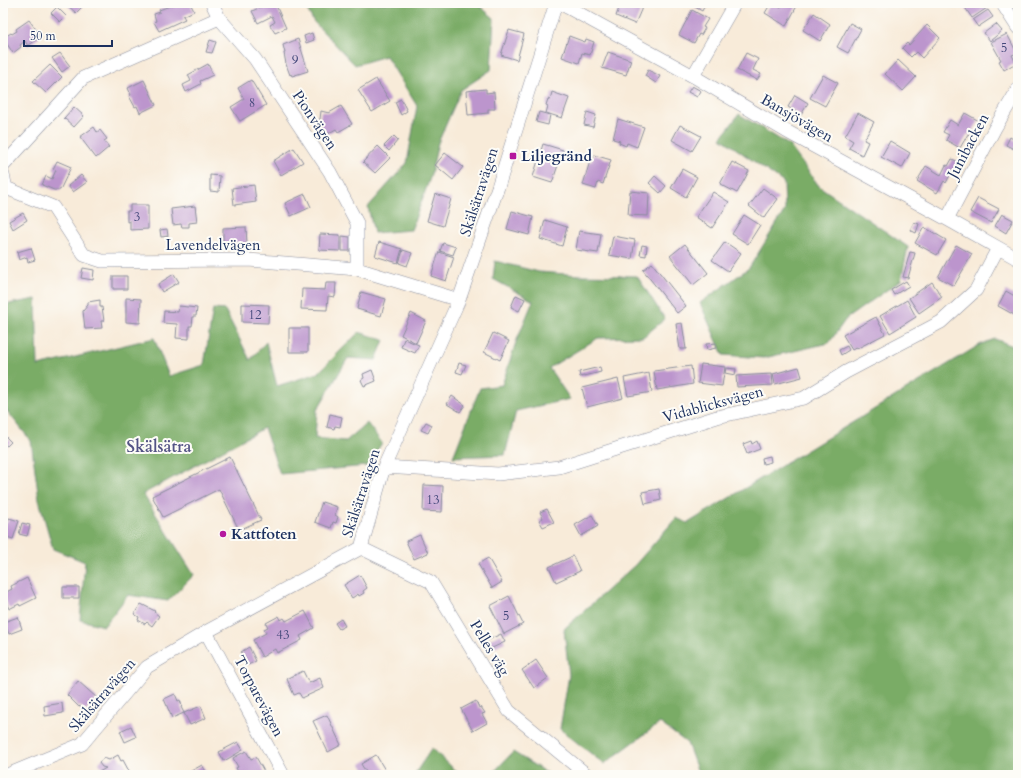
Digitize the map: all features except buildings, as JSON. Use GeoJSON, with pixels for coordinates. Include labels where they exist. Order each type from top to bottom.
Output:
{"type":"FeatureCollection","features":[{"type":"Feature","properties":{"kind":"street","name":"Pionvägen"},"geometry":{"type":"LineString","coordinates":[[212,3],[219,18],[255,59],[330,172],[357,223],[357,269]]}},
{"type":"Feature","properties":{"kind":"street","name":"Skälsätravägen"},"geometry":{"type":"LineString","coordinates":[[7,775],[82,744],[147,667],[206,632],[361,548],[384,467],[459,300],[498,187],[556,3]]}},
{"type":"Feature","properties":{"kind":"street","name":"Bansjövägen"},"geometry":{"type":"LineString","coordinates":[[560,3],[693,76],[786,131],[1018,259]]}},
{"type":"Feature","properties":{"kind":"street"},"geometry":{"type":"LineString","coordinates":[[693,76],[735,3]]}},
{"type":"Feature","properties":{"kind":"street"},"geometry":{"type":"LineString","coordinates":[[1002,3],[1018,28]]}},
{"type":"Feature","properties":{"kind":"street"},"geometry":{"type":"LineString","coordinates":[[3,166],[83,78],[219,18]]}},
{"type":"Feature","properties":{"kind":"street","name":"Junibacken"},"geometry":{"type":"LineString","coordinates":[[947,219],[1018,89]]}},
{"type":"Feature","properties":{"kind":"street","name":"Lavendelvägen"},"geometry":{"type":"LineString","coordinates":[[3,174],[6,188],[53,207],[84,255],[102,261],[248,260],[357,269],[459,300]]}},
{"type":"Feature","properties":{"kind":"street","name":"Vidablicksvägen"},"geometry":{"type":"LineString","coordinates":[[384,467],[498,474],[559,468],[716,417],[804,398],[846,372],[941,322],[976,290],[998,248]]}},
{"type":"Feature","properties":{"kind":"street","name":"Pelles väg"},"geometry":{"type":"LineString","coordinates":[[361,548],[431,582],[509,711],[587,775]]}},
{"type":"Feature","properties":{"kind":"street","name":"Torparevägen"},"geometry":{"type":"LineString","coordinates":[[206,632],[283,775]]}},
{"type":"Feature","properties":{"kind":"green space"},"geometry":{"type":"Polygon","coordinates":[[[304,3],[476,3],[494,18],[491,70],[461,90],[438,143],[430,178],[411,230],[374,233],[368,207],[407,163],[417,106],[386,56],[355,65],[313,21],[304,3]]]}},
{"type":"Feature","properties":{"kind":"green space"},"geometry":{"type":"Polygon","coordinates":[[[739,114],[789,145],[819,186],[908,247],[901,280],[846,319],[829,343],[764,358],[723,355],[700,303],[749,268],[785,210],[784,183],[721,138],[739,114]]]}},
{"type":"Feature","properties":{"kind":"green space"},"geometry":{"type":"Polygon","coordinates":[[[495,261],[539,272],[580,275],[637,276],[665,319],[643,337],[598,338],[549,368],[570,399],[516,411],[505,455],[453,457],[480,388],[502,385],[516,342],[533,301],[493,279],[495,261]]]}},
{"type":"Feature","properties":{"kind":"green space"},"geometry":{"type":"Polygon","coordinates":[[[36,299],[38,366],[154,338],[169,376],[204,365],[213,309],[225,310],[250,360],[266,342],[277,386],[318,373],[359,332],[384,340],[376,360],[348,358],[317,410],[315,438],[346,441],[367,423],[382,443],[367,466],[280,474],[264,428],[143,494],[194,575],[168,601],[128,595],[104,626],[80,620],[85,562],[53,549],[39,500],[31,441],[3,406],[3,305],[36,299]]]}},
{"type":"Feature","properties":{"kind":"green space"},"geometry":{"type":"Polygon","coordinates":[[[995,339],[1018,348],[1018,775],[699,775],[687,743],[660,723],[604,764],[560,729],[569,675],[564,629],[635,565],[676,518],[688,523],[981,344],[995,339]]]}},
{"type":"Feature","properties":{"kind":"green space"},"geometry":{"type":"Polygon","coordinates":[[[432,748],[460,775],[414,775],[432,748]]]}},
{"type":"Feature","properties":{"kind":"green space"},"geometry":{"type":"Polygon","coordinates":[[[513,752],[550,775],[491,775],[513,752]]]}},
{"type":"Feature","properties":{"kind":"place","name":"Liljegränd"},"geometry":{"type":"Point","coordinates":[513,156]}},
{"type":"Feature","properties":{"kind":"place","name":"Kattfoten"},"geometry":{"type":"Point","coordinates":[223,534]}},
{"type":"Feature","properties":{"kind":"district","name":"Skälsätra"},"geometry":{"type":"Point","coordinates":[159,446]}}]}
